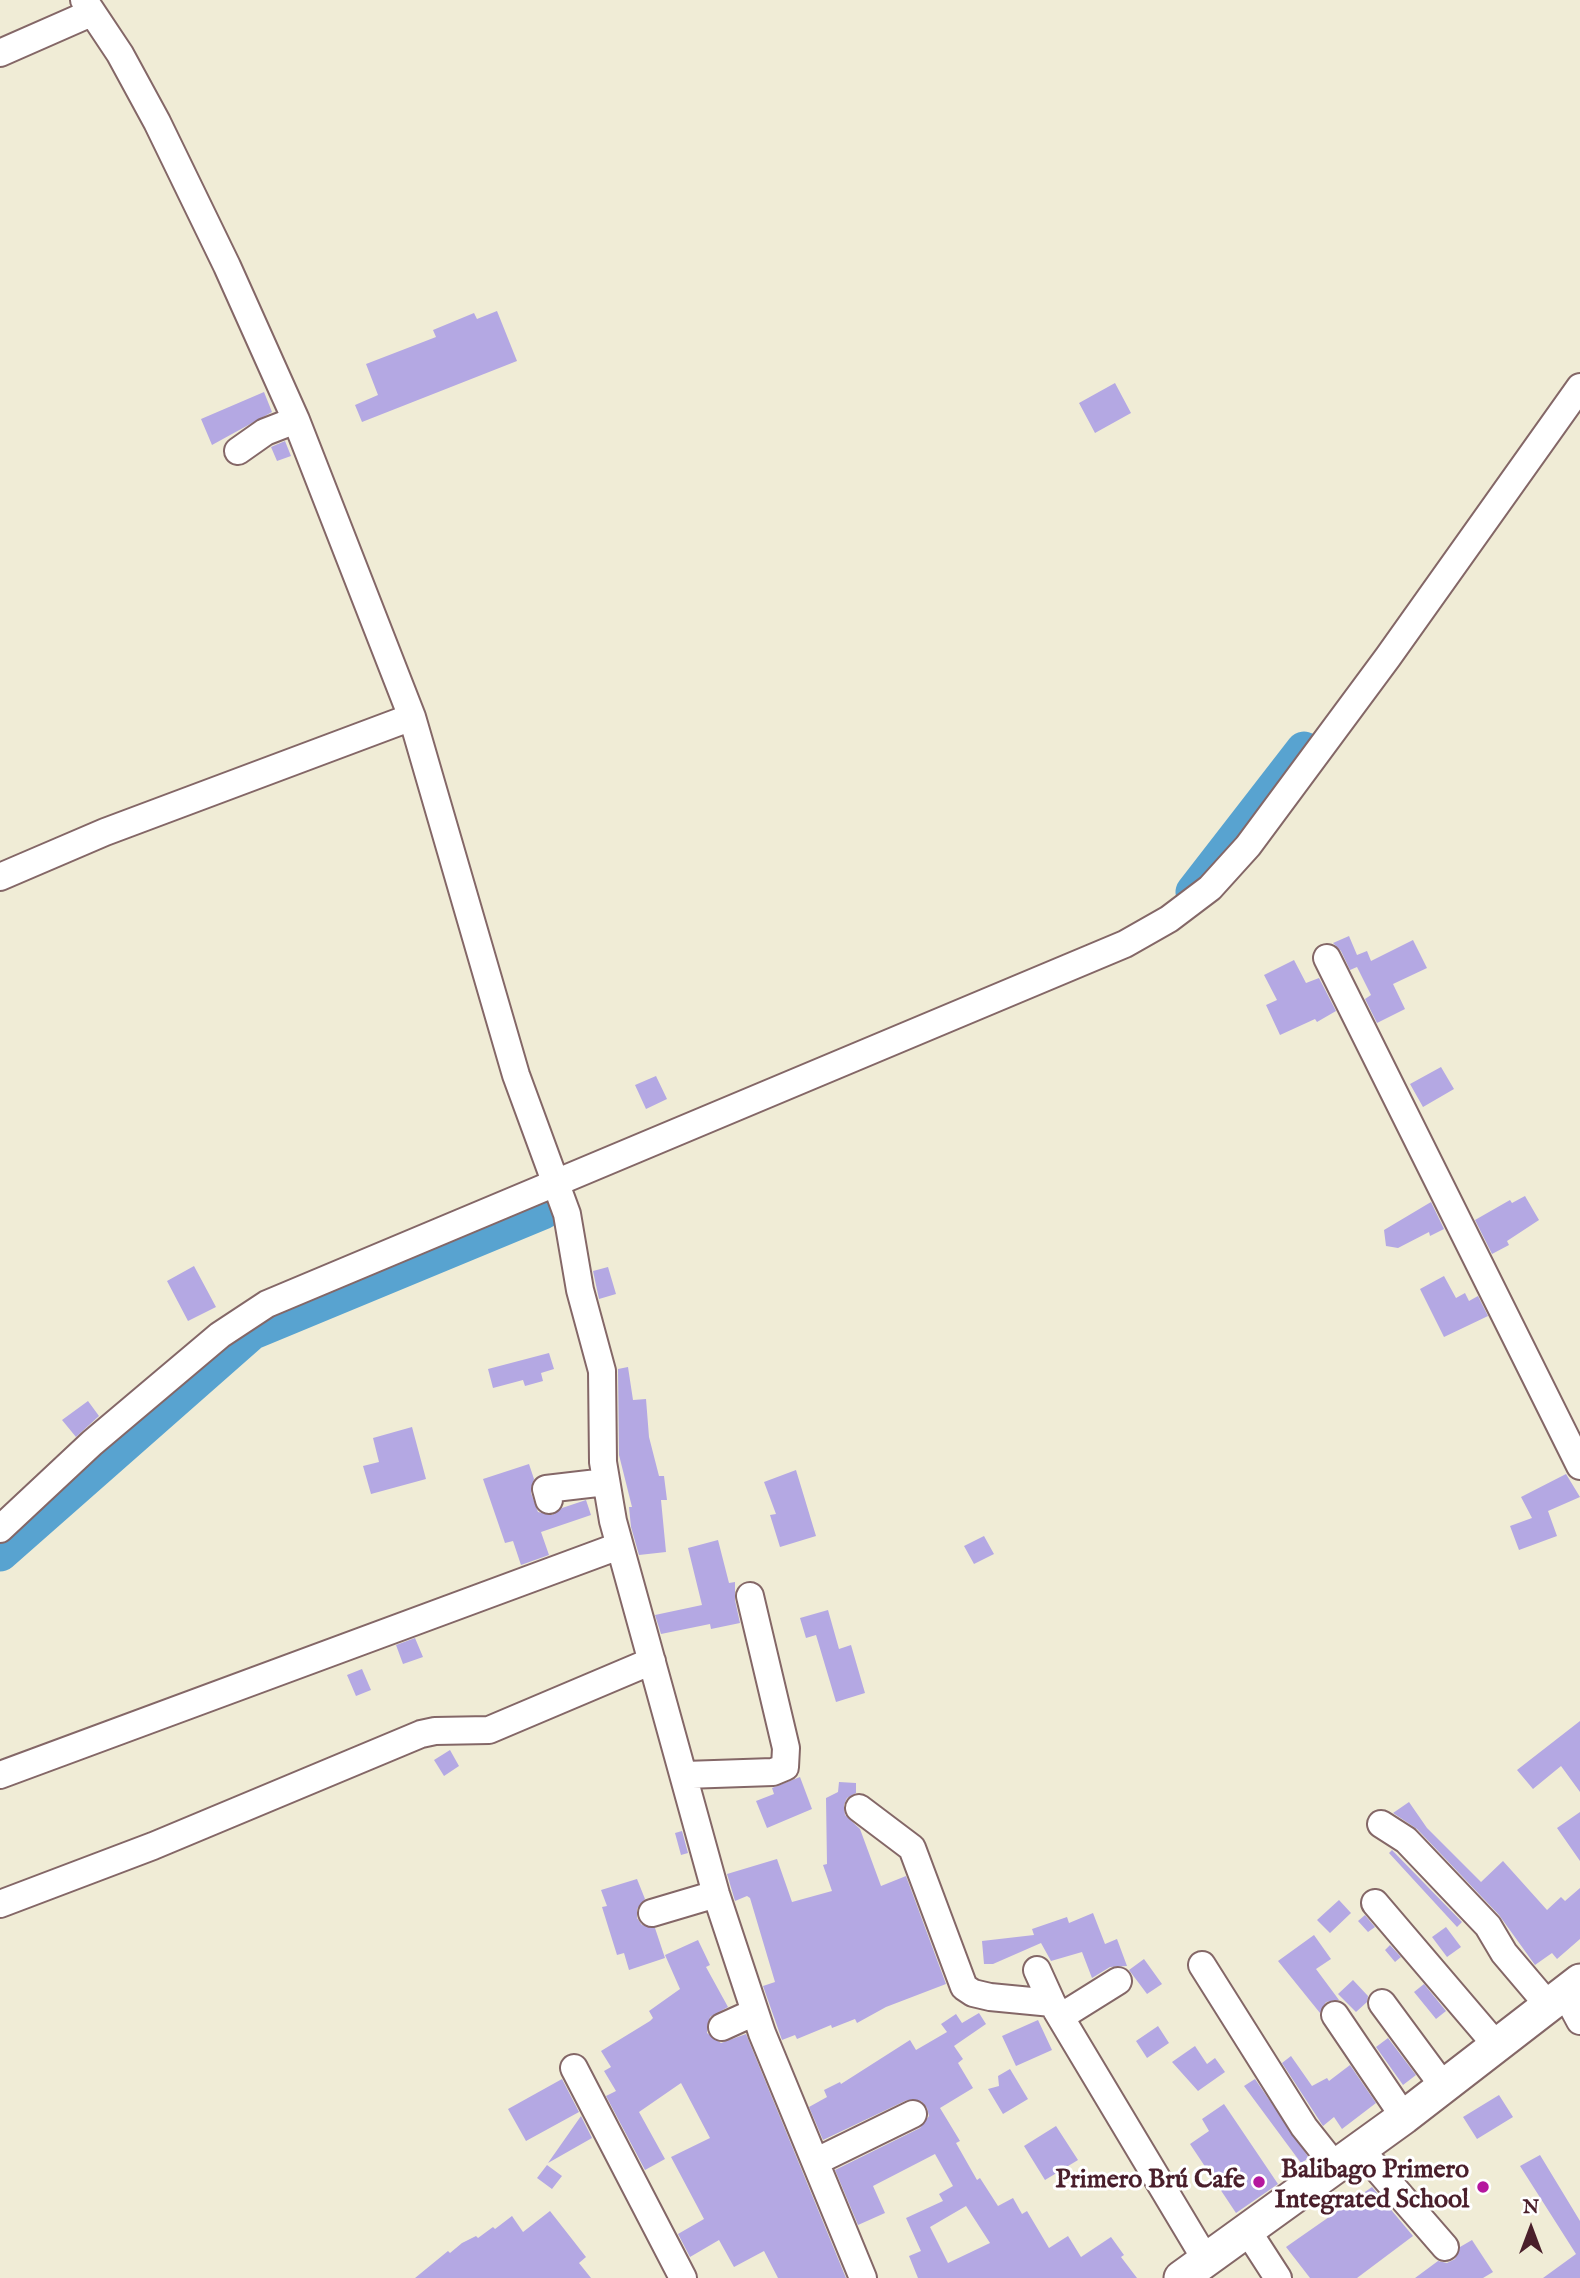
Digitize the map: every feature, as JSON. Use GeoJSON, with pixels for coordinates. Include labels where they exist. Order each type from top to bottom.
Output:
{"type":"FeatureCollection","features":[{"type":"Feature","properties":{"kind":"main road"},"geometry":{"type":"LineString","coordinates":[[1194,2269],[1497,2046],[1569,2000]]}},
{"type":"Feature","properties":{"kind":"street"},"geometry":{"type":"LineString","coordinates":[[0,54],[87,7],[120,54],[157,122],[296,420],[412,717],[516,1075],[567,1214],[580,1290],[599,1354],[606,1482],[619,1546],[716,1894],[755,2012],[863,2278]]}},
{"type":"Feature","properties":{"kind":"street"},"geometry":{"type":"LineString","coordinates":[[0,1529],[207,1334],[267,1304],[1125,944],[1170,919],[1210,888],[1248,846],[1388,657],[1580,387]]}},
{"type":"Feature","properties":{"kind":"street"},"geometry":{"type":"LineString","coordinates":[[238,451],[265,432],[296,420]]}},
{"type":"Feature","properties":{"kind":"street"},"geometry":{"type":"LineString","coordinates":[[0,877],[105,832],[412,717]]}},
{"type":"Feature","properties":{"kind":"street"},"geometry":{"type":"LineString","coordinates":[[1327,958],[1580,1466]]}},
{"type":"Feature","properties":{"kind":"street"},"geometry":{"type":"LineString","coordinates":[[549,1500],[545,1489],[606,1482]]}},
{"type":"Feature","properties":{"kind":"street"},"geometry":{"type":"LineString","coordinates":[[0,1775],[619,1546]]}},
{"type":"Feature","properties":{"kind":"street"},"geometry":{"type":"LineString","coordinates":[[685,1775],[773,1772],[785,1767],[786,1748],[750,1596]]}},
{"type":"Feature","properties":{"kind":"street"},"geometry":{"type":"LineString","coordinates":[[0,1904],[166,1840],[413,1737],[435,1731],[489,1730],[652,1661]]}},
{"type":"Feature","properties":{"kind":"street"},"geometry":{"type":"LineString","coordinates":[[859,1808],[912,1848],[964,1987],[973,1993],[1057,2010],[1118,1981]]}},
{"type":"Feature","properties":{"kind":"street"},"geometry":{"type":"LineString","coordinates":[[1381,1824],[1406,1840],[1488,1926],[1526,1982],[1569,2000]]}},
{"type":"Feature","properties":{"kind":"street"},"geometry":{"type":"LineString","coordinates":[[652,1913],[716,1894]]}},
{"type":"Feature","properties":{"kind":"street"},"geometry":{"type":"LineString","coordinates":[[1375,1903],[1497,2046]]}},
{"type":"Feature","properties":{"kind":"street"},"geometry":{"type":"LineString","coordinates":[[1202,1965],[1297,2117],[1348,2157],[1445,2247]]}},
{"type":"Feature","properties":{"kind":"street"},"geometry":{"type":"LineString","coordinates":[[1037,1970],[1194,2269]]}},
{"type":"Feature","properties":{"kind":"street"},"geometry":{"type":"LineString","coordinates":[[1382,2003],[1444,2087]]}},
{"type":"Feature","properties":{"kind":"street"},"geometry":{"type":"LineString","coordinates":[[722,2027],[755,2012]]}},
{"type":"Feature","properties":{"kind":"street"},"geometry":{"type":"LineString","coordinates":[[1335,2015],[1404,2117]]}},
{"type":"Feature","properties":{"kind":"street"},"geometry":{"type":"LineString","coordinates":[[574,2068],[683,2278]]}},
{"type":"Feature","properties":{"kind":"street"},"geometry":{"type":"LineString","coordinates":[[817,2161],[913,2114]]}},
{"type":"Feature","properties":{"kind":"street"},"geometry":{"type":"LineString","coordinates":[[1248,2230],[1278,2278]]}},
{"type":"Feature","properties":{"kind":"building"},"geometry":{"type":"Polygon","coordinates":[[[497,311],[517,361],[362,422],[355,405],[378,395],[366,364],[436,337],[433,330],[474,313],[477,319],[497,311]]]}},
{"type":"Feature","properties":{"kind":"building"},"geometry":{"type":"Polygon","coordinates":[[[1115,383],[1131,413],[1095,433],[1079,403],[1115,383]]]}},
{"type":"Feature","properties":{"kind":"building"},"geometry":{"type":"Polygon","coordinates":[[[264,392],[272,412],[212,445],[201,419],[264,392]]]}},
{"type":"Feature","properties":{"kind":"building"},"geometry":{"type":"Polygon","coordinates":[[[285,441],[291,456],[277,461],[271,447],[285,441]]]}},
{"type":"Feature","properties":{"kind":"building"},"geometry":{"type":"Polygon","coordinates":[[[1349,936],[1357,955],[1367,951],[1371,961],[1413,940],[1427,968],[1393,984],[1405,1009],[1377,1023],[1365,999],[1371,995],[1357,967],[1350,970],[1341,951],[1333,943],[1349,936]]]}},
{"type":"Feature","properties":{"kind":"building"},"geometry":{"type":"Polygon","coordinates":[[[1294,960],[1306,983],[1319,978],[1336,1011],[1317,1022],[1315,1019],[1280,1035],[1266,1005],[1277,1000],[1264,975],[1294,960]]]}},
{"type":"Feature","properties":{"kind":"building"},"geometry":{"type":"Polygon","coordinates":[[[1441,1067],[1454,1089],[1423,1107],[1410,1084],[1441,1067]]]}},
{"type":"Feature","properties":{"kind":"building"},"geometry":{"type":"Polygon","coordinates":[[[656,1076],[667,1099],[646,1109],[635,1085],[656,1076]]]}},
{"type":"Feature","properties":{"kind":"building"},"geometry":{"type":"Polygon","coordinates":[[[1525,1196],[1539,1220],[1507,1241],[1509,1245],[1492,1254],[1475,1220],[1510,1200],[1512,1203],[1525,1196]]]}},
{"type":"Feature","properties":{"kind":"building"},"geometry":{"type":"Polygon","coordinates":[[[1431,1202],[1444,1229],[1430,1236],[1429,1232],[1398,1248],[1386,1246],[1384,1230],[1431,1202]]]}},
{"type":"Feature","properties":{"kind":"building"},"geometry":{"type":"Polygon","coordinates":[[[194,1266],[216,1307],[188,1321],[167,1281],[194,1266]]]}},
{"type":"Feature","properties":{"kind":"building"},"geometry":{"type":"Polygon","coordinates":[[[608,1267],[616,1294],[599,1299],[593,1271],[608,1267]]]}},
{"type":"Feature","properties":{"kind":"building"},"geometry":{"type":"Polygon","coordinates":[[[1444,1276],[1456,1298],[1465,1293],[1469,1301],[1478,1296],[1488,1316],[1444,1337],[1420,1289],[1444,1276]]]}},
{"type":"Feature","properties":{"kind":"building"},"geometry":{"type":"Polygon","coordinates":[[[549,1353],[554,1369],[541,1373],[543,1381],[525,1386],[523,1380],[493,1388],[488,1369],[549,1353]]]}},
{"type":"Feature","properties":{"kind":"building"},"geometry":{"type":"Polygon","coordinates":[[[628,1367],[633,1400],[646,1399],[649,1437],[659,1476],[664,1476],[667,1500],[661,1500],[666,1552],[639,1555],[631,1527],[629,1507],[632,1507],[619,1455],[618,1369],[628,1367]]]}},
{"type":"Feature","properties":{"kind":"building"},"geometry":{"type":"Polygon","coordinates":[[[88,1401],[99,1416],[76,1437],[62,1420],[88,1401]]]}},
{"type":"Feature","properties":{"kind":"building"},"geometry":{"type":"Polygon","coordinates":[[[412,1427],[426,1479],[371,1494],[363,1466],[379,1462],[373,1438],[412,1427]]]}},
{"type":"Feature","properties":{"kind":"building"},"geometry":{"type":"Polygon","coordinates":[[[529,1464],[534,1479],[531,1493],[538,1512],[552,1515],[562,1508],[586,1500],[591,1515],[541,1532],[549,1555],[521,1565],[513,1541],[505,1543],[483,1479],[529,1464]]]}},
{"type":"Feature","properties":{"kind":"building"},"geometry":{"type":"Polygon","coordinates":[[[796,1470],[816,1536],[780,1547],[770,1515],[776,1514],[764,1482],[796,1470]]]}},
{"type":"Feature","properties":{"kind":"building"},"geometry":{"type":"Polygon","coordinates":[[[1566,1474],[1580,1497],[1548,1511],[1557,1536],[1519,1550],[1510,1526],[1532,1518],[1521,1497],[1566,1474]]]}},
{"type":"Feature","properties":{"kind":"building"},"geometry":{"type":"Polygon","coordinates":[[[984,1536],[994,1554],[974,1564],[964,1546],[984,1536]]]}},
{"type":"Feature","properties":{"kind":"building"},"geometry":{"type":"Polygon","coordinates":[[[718,1540],[729,1583],[735,1582],[735,1600],[740,1623],[711,1629],[710,1624],[661,1634],[655,1615],[702,1605],[688,1548],[718,1540]]]}},
{"type":"Feature","properties":{"kind":"building"},"geometry":{"type":"Polygon","coordinates":[[[828,1610],[839,1649],[851,1645],[865,1693],[836,1702],[816,1635],[806,1638],[800,1618],[828,1610]]]}},
{"type":"Feature","properties":{"kind":"building"},"geometry":{"type":"Polygon","coordinates":[[[415,1638],[423,1657],[403,1664],[396,1645],[415,1638]]]}},
{"type":"Feature","properties":{"kind":"building"},"geometry":{"type":"Polygon","coordinates":[[[362,1669],[371,1690],[356,1696],[347,1675],[362,1669]]]}},
{"type":"Feature","properties":{"kind":"building"},"geometry":{"type":"Polygon","coordinates":[[[1580,1721],[1580,1792],[1561,1766],[1533,1789],[1517,1770],[1580,1721]]]}},
{"type":"Feature","properties":{"kind":"building"},"geometry":{"type":"Polygon","coordinates":[[[450,1750],[459,1766],[444,1776],[434,1760],[450,1750]]]}},
{"type":"Feature","properties":{"kind":"building"},"geometry":{"type":"Polygon","coordinates":[[[800,1777],[812,1809],[767,1828],[756,1801],[774,1794],[772,1788],[800,1777]]]}},
{"type":"Feature","properties":{"kind":"building"},"geometry":{"type":"Polygon","coordinates":[[[839,1782],[856,1783],[856,1793],[847,1798],[844,1805],[845,1815],[860,1829],[881,1886],[906,1876],[946,1984],[886,2007],[857,2023],[855,2019],[832,2028],[831,2025],[797,2039],[795,2035],[782,2040],[763,1986],[775,1982],[750,1898],[747,1896],[735,1901],[727,1874],[777,1859],[792,1902],[832,1891],[823,1865],[827,1864],[826,1798],[838,1792],[839,1782]]]}},
{"type":"Feature","properties":{"kind":"building"},"geometry":{"type":"Polygon","coordinates":[[[1409,1802],[1427,1828],[1481,1882],[1503,1861],[1547,1910],[1561,1897],[1565,1901],[1580,1888],[1580,1939],[1557,1959],[1552,1953],[1535,1965],[1499,1915],[1417,1829],[1393,1813],[1409,1802]]]}},
{"type":"Feature","properties":{"kind":"building"},"geometry":{"type":"Polygon","coordinates":[[[1580,1812],[1580,1861],[1557,1828],[1580,1812]]]}},
{"type":"Feature","properties":{"kind":"building"},"geometry":{"type":"Polygon","coordinates":[[[682,1831],[688,1853],[681,1855],[675,1833],[682,1831]]]}},
{"type":"Feature","properties":{"kind":"building"},"geometry":{"type":"Polygon","coordinates":[[[1392,1850],[1462,1922],[1457,1927],[1389,1853],[1392,1850]]]}},
{"type":"Feature","properties":{"kind":"building"},"geometry":{"type":"Polygon","coordinates":[[[637,1879],[645,1899],[637,1909],[637,1918],[642,1925],[655,1928],[665,1958],[629,1970],[624,1953],[617,1955],[602,1907],[607,1906],[601,1890],[637,1879]]]}},
{"type":"Feature","properties":{"kind":"building"},"geometry":{"type":"Polygon","coordinates":[[[1339,1900],[1351,1913],[1330,1933],[1317,1920],[1339,1900]]]}},
{"type":"Feature","properties":{"kind":"building"},"geometry":{"type":"Polygon","coordinates":[[[1093,1913],[1105,1944],[1117,1939],[1127,1966],[1110,1967],[1092,1978],[1082,1952],[1051,1961],[1041,1943],[993,1964],[984,1964],[982,1941],[1034,1935],[1032,1929],[1067,1917],[1069,1923],[1093,1913]]]}},
{"type":"Feature","properties":{"kind":"building"},"geometry":{"type":"Polygon","coordinates":[[[1365,1915],[1375,1927],[1368,1932],[1358,1921],[1365,1915]]]}},
{"type":"Feature","properties":{"kind":"building"},"geometry":{"type":"Polygon","coordinates":[[[1446,1927],[1461,1947],[1447,1957],[1432,1937],[1446,1927]]]}},
{"type":"Feature","properties":{"kind":"building"},"geometry":{"type":"Polygon","coordinates":[[[1314,1935],[1331,1959],[1316,1969],[1339,2000],[1326,2002],[1320,2013],[1278,1961],[1314,1935]]]}},
{"type":"Feature","properties":{"kind":"building"},"geometry":{"type":"Polygon","coordinates":[[[698,1940],[710,1965],[706,1967],[728,2007],[710,2017],[707,2033],[721,2043],[746,2034],[846,2278],[778,2278],[764,2251],[734,2267],[719,2240],[690,2257],[678,2234],[704,2219],[671,2157],[710,2138],[681,2083],[639,2112],[665,2159],[645,2170],[606,2096],[616,2091],[604,2071],[611,2067],[601,2051],[650,2021],[653,2018],[649,2011],[680,1989],[665,1955],[698,1940]]]}},
{"type":"Feature","properties":{"kind":"building"},"geometry":{"type":"Polygon","coordinates":[[[1390,1945],[1401,1957],[1395,1962],[1385,1950],[1390,1945]]]}},
{"type":"Feature","properties":{"kind":"building"},"geometry":{"type":"Polygon","coordinates":[[[1144,1959],[1162,1984],[1147,1994],[1129,1970],[1144,1959]]]}},
{"type":"Feature","properties":{"kind":"building"},"geometry":{"type":"Polygon","coordinates":[[[1353,1980],[1368,1996],[1367,2002],[1356,2012],[1338,1994],[1353,1980]]]}},
{"type":"Feature","properties":{"kind":"building"},"geometry":{"type":"Polygon","coordinates":[[[1424,1984],[1446,2011],[1436,2019],[1414,1992],[1424,1984]]]}},
{"type":"Feature","properties":{"kind":"building"},"geometry":{"type":"Polygon","coordinates":[[[979,2013],[986,2024],[954,2046],[963,2059],[958,2063],[973,2088],[940,2108],[960,2141],[956,2143],[977,2180],[980,2178],[998,2206],[1013,2198],[1022,2214],[1027,2211],[1049,2248],[1068,2236],[1081,2257],[1111,2237],[1124,2255],[1121,2257],[1137,2278],[918,2278],[909,2256],[921,2251],[906,2218],[943,2201],[939,2194],[953,2186],[935,2154],[873,2186],[885,2213],[858,2225],[835,2170],[920,2128],[929,2116],[927,2108],[921,2101],[907,2100],[823,2140],[809,2107],[827,2097],[824,2090],[840,2082],[841,2084],[910,2040],[916,2050],[947,2032],[941,2024],[956,2014],[962,2023],[979,2013]],[[966,2206],[930,2227],[948,2263],[990,2243],[966,2206]]]}},
{"type":"Feature","properties":{"kind":"building"},"geometry":{"type":"Polygon","coordinates":[[[1038,2020],[1052,2050],[1016,2066],[1002,2036],[1038,2020]]]}},
{"type":"Feature","properties":{"kind":"building"},"geometry":{"type":"Polygon","coordinates":[[[1158,2026],[1169,2043],[1147,2058],[1136,2041],[1158,2026]]]}},
{"type":"Feature","properties":{"kind":"building"},"geometry":{"type":"Polygon","coordinates":[[[1388,2038],[1416,2075],[1403,2085],[1376,2047],[1388,2038]]]}},
{"type":"Feature","properties":{"kind":"building"},"geometry":{"type":"Polygon","coordinates":[[[1195,2046],[1207,2064],[1215,2058],[1225,2072],[1198,2091],[1172,2062],[1195,2046]]]}},
{"type":"Feature","properties":{"kind":"building"},"geometry":{"type":"Polygon","coordinates":[[[1291,2056],[1312,2086],[1327,2078],[1329,2081],[1350,2065],[1376,2103],[1342,2129],[1334,2117],[1323,2126],[1282,2063],[1291,2056]]]}},
{"type":"Feature","properties":{"kind":"building"},"geometry":{"type":"Polygon","coordinates":[[[1010,2069],[1028,2099],[1003,2114],[988,2089],[999,2086],[998,2076],[1010,2069]]]}},
{"type":"Feature","properties":{"kind":"building"},"geometry":{"type":"Polygon","coordinates":[[[562,2079],[579,2112],[526,2141],[508,2109],[562,2079]]]}},
{"type":"Feature","properties":{"kind":"building"},"geometry":{"type":"Polygon","coordinates":[[[1255,2079],[1309,2158],[1301,2163],[1244,2086],[1255,2079]]]}},
{"type":"Feature","properties":{"kind":"building"},"geometry":{"type":"Polygon","coordinates":[[[1499,2095],[1513,2117],[1477,2139],[1463,2117],[1499,2095]]]}},
{"type":"Feature","properties":{"kind":"building"},"geometry":{"type":"Polygon","coordinates":[[[1224,2104],[1278,2184],[1236,2213],[1190,2144],[1209,2131],[1202,2119],[1224,2104]]]}},
{"type":"Feature","properties":{"kind":"building"},"geometry":{"type":"Polygon","coordinates":[[[581,2116],[592,2138],[548,2163],[581,2116]]]}},
{"type":"Feature","properties":{"kind":"building"},"geometry":{"type":"Polygon","coordinates":[[[1056,2126],[1078,2160],[1045,2180],[1024,2146],[1056,2126]]]}},
{"type":"Feature","properties":{"kind":"building"},"geometry":{"type":"Polygon","coordinates":[[[1540,2155],[1580,2221],[1580,2278],[1543,2278],[1576,2254],[1520,2166],[1540,2155]]]}},
{"type":"Feature","properties":{"kind":"building"},"geometry":{"type":"Polygon","coordinates":[[[547,2165],[562,2176],[552,2189],[537,2178],[547,2165]]]}},
{"type":"Feature","properties":{"kind":"building"},"geometry":{"type":"Polygon","coordinates":[[[1372,2187],[1413,2236],[1357,2278],[1310,2278],[1286,2247],[1372,2187]]]}},
{"type":"Feature","properties":{"kind":"building"},"geometry":{"type":"Polygon","coordinates":[[[550,2211],[586,2257],[579,2263],[591,2278],[415,2278],[448,2251],[450,2253],[462,2243],[476,2236],[478,2238],[493,2227],[495,2229],[512,2216],[523,2232],[550,2211]]]}},
{"type":"Feature","properties":{"kind":"building"},"geometry":{"type":"Polygon","coordinates":[[[1472,2240],[1493,2272],[1483,2278],[1415,2278],[1438,2261],[1447,2263],[1455,2259],[1460,2247],[1472,2240]]]}},
{"type":"Feature","properties":{"kind":"waterway"},"geometry":{"type":"LineString","coordinates":[[1194,892],[1304,750]]}},
{"type":"Feature","properties":{"kind":"waterway"},"geometry":{"type":"LineString","coordinates":[[0,1553],[251,1332],[543,1211]]}},
{"type":"Feature","properties":{"kind":"place","name":"Primero Brú Cafe"},"geometry":{"type":"Point","coordinates":[1259,2182]}},
{"type":"Feature","properties":{"kind":"place","name":"Balibago Primero Integrated School"},"geometry":{"type":"Point","coordinates":[1483,2187]}}]}
